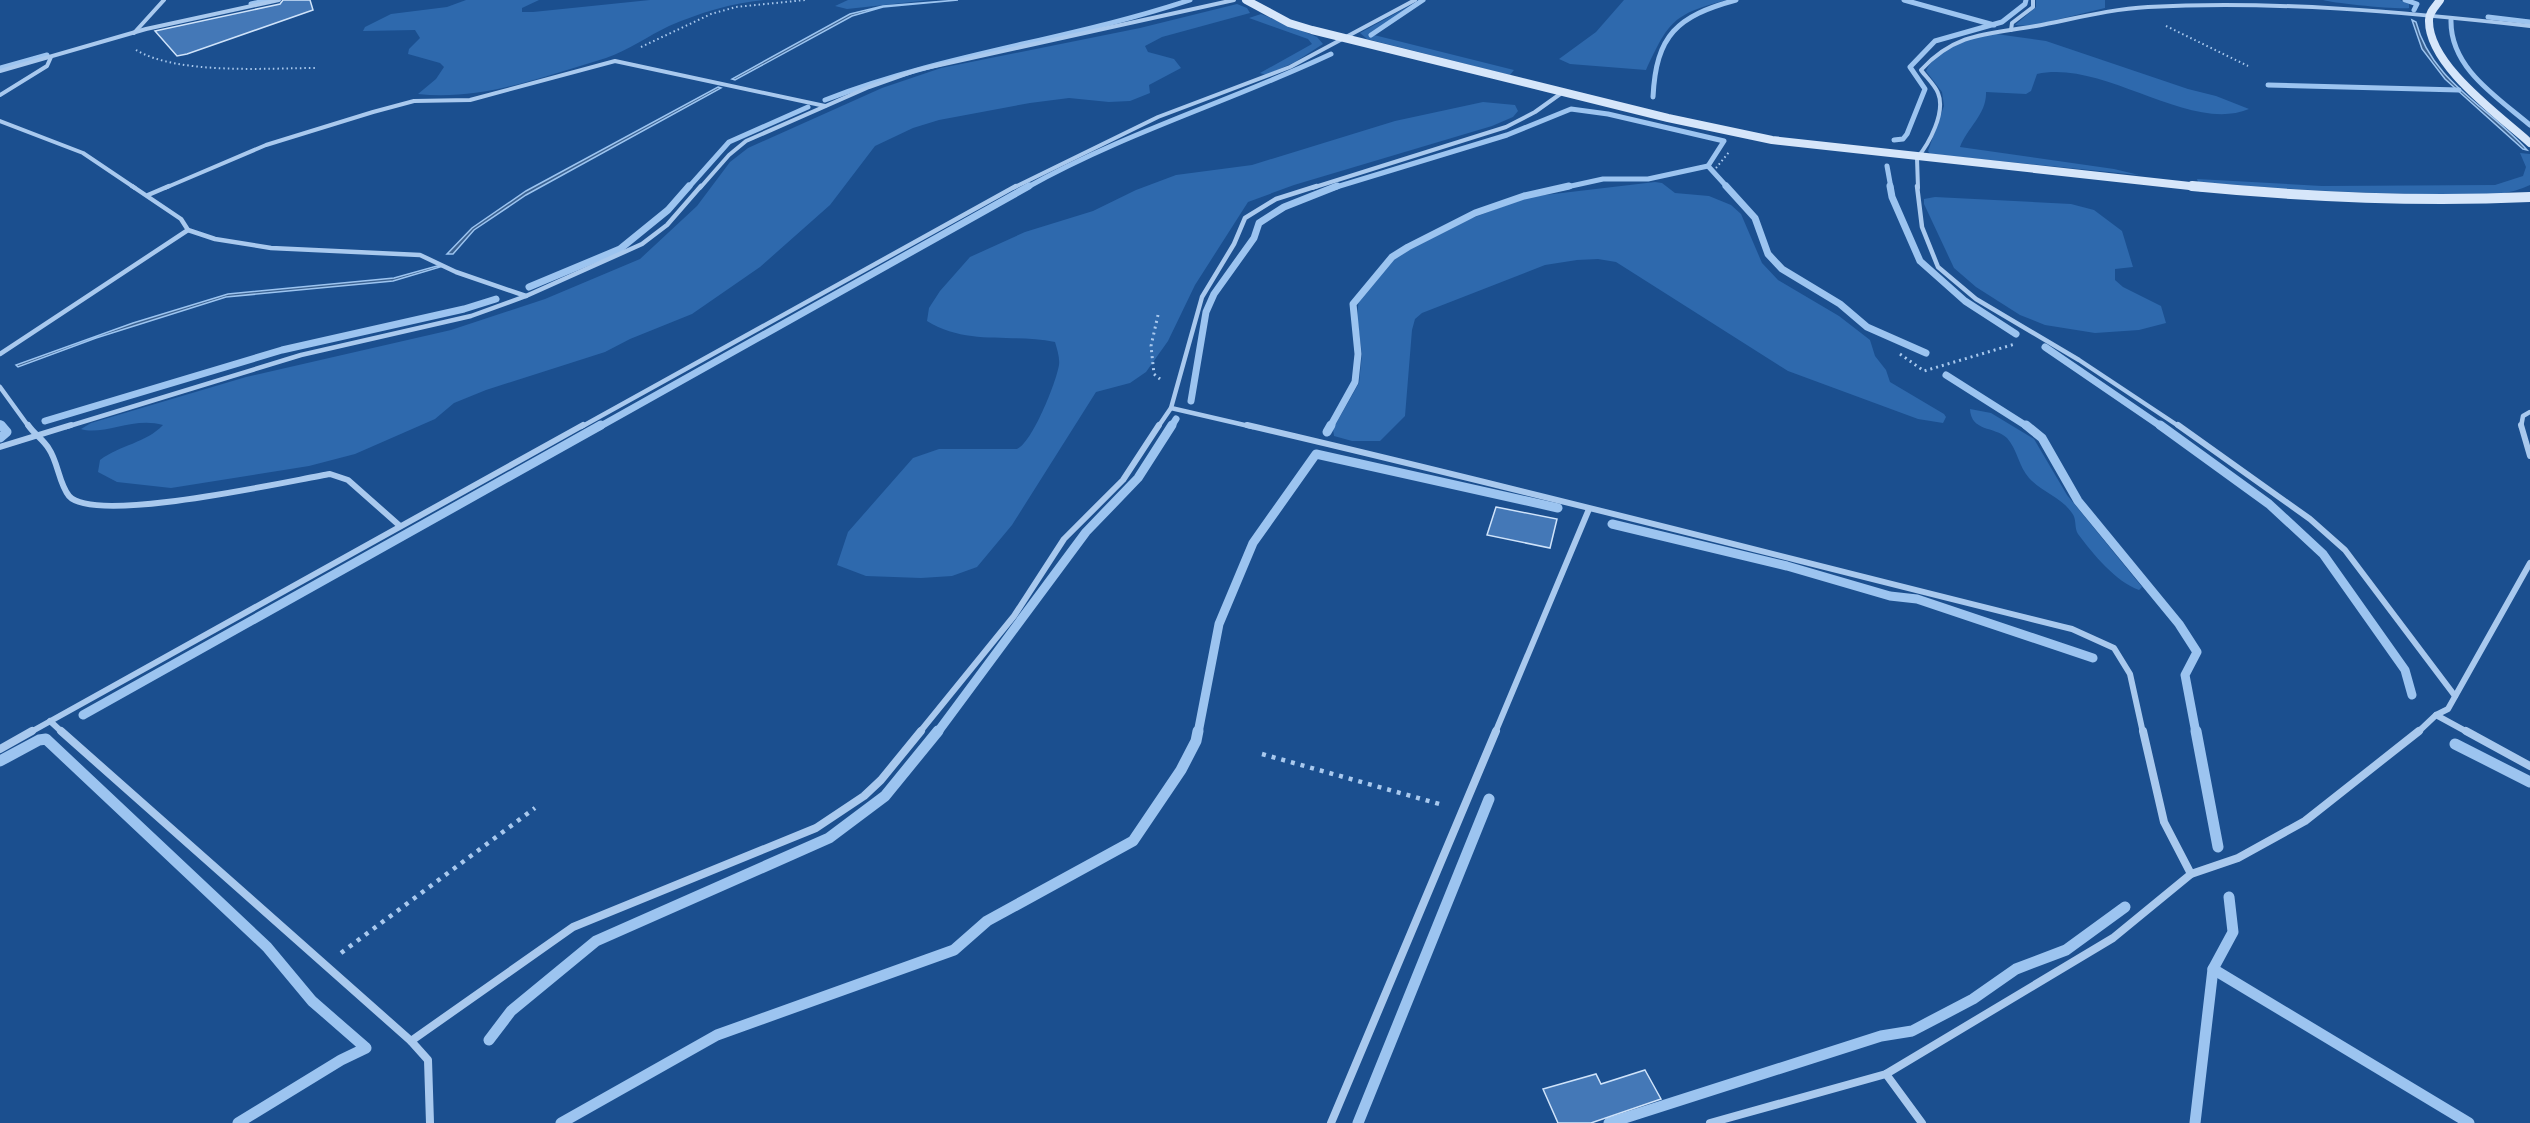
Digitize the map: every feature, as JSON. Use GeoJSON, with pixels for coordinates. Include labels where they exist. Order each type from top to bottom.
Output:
{"type":"FeatureCollection","features":[{"type":"Feature","properties":{"kind":"street"},"geometry":{"type":"LineString","coordinates":[[134,33],[164,0]]}},
{"type":"Feature","properties":{"kind":"street"},"geometry":{"type":"LineString","coordinates":[[0,71],[134,33],[279,0]]}},
{"type":"Feature","properties":{"kind":"street"},"geometry":{"type":"LineString","coordinates":[[0,447],[301,355],[471,316],[525,296],[642,244],[691,201],[740,145],[869,87],[946,63],[1234,0]]}},
{"type":"Feature","properties":{"kind":"street"},"geometry":{"type":"LineString","coordinates":[[1246,0],[1289,23],[1343,38],[1743,135],[1917,158],[2304,197],[2455,200],[2530,197]]}},
{"type":"Feature","properties":{"kind":"street"},"geometry":{"type":"LineString","coordinates":[[0,750],[1002,193],[1158,117],[1290,67],[1415,0]]}},
{"type":"Feature","properties":{"kind":"street"},"geometry":{"type":"LineString","coordinates":[[2011,30],[2012,23],[2033,7],[2033,0]]}},
{"type":"Feature","properties":{"kind":"street"},"geometry":{"type":"LineString","coordinates":[[2440,0],[2428,22],[2438,53],[2470,87],[2530,142]]}},
{"type":"Feature","properties":{"kind":"street"},"geometry":{"type":"LineString","coordinates":[[2455,696],[2345,550],[2310,519],[2152,407],[1977,299],[1938,267],[1932,257],[1918,209],[1917,158],[1927,147],[1941,105],[1938,92],[1921,70],[1932,56],[1954,41],[1974,34],[2011,30],[2077,16],[2162,6],[2351,9],[2530,26]]}},
{"type":"Feature","properties":{"kind":"street"},"geometry":{"type":"LineString","coordinates":[[0,95],[47,66],[51,57]]}},
{"type":"Feature","properties":{"kind":"street"},"geometry":{"type":"LineString","coordinates":[[148,195],[266,145],[373,111],[414,101],[470,100],[621,61],[826,106]]}},
{"type":"Feature","properties":{"kind":"street"},"geometry":{"type":"LineString","coordinates":[[411,1041],[573,927],[816,828],[864,796],[881,780],[1014,616],[1064,539],[1123,480],[1171,408],[1202,297],[1234,244],[1241,224],[1249,214],[1293,193],[1506,127],[1534,112],[1563,92]]}},
{"type":"Feature","properties":{"kind":"street"},"geometry":{"type":"LineString","coordinates":[[0,121],[83,153],[181,219],[188,230],[206,237],[286,250],[377,250],[417,254],[455,272],[525,296]]}},
{"type":"Feature","properties":{"kind":"street"},"geometry":{"type":"LineString","coordinates":[[0,354],[188,230]]}},
{"type":"Feature","properties":{"kind":"street"},"geometry":{"type":"LineString","coordinates":[[0,387],[34,435],[49,448],[69,496],[88,506],[119,507],[174,501],[330,474],[348,480],[400,526]]}},
{"type":"Feature","properties":{"kind":"street"},"geometry":{"type":"LineString","coordinates":[[1171,408],[1494,482],[1590,509],[2072,629],[2114,648],[2130,674],[2164,822],[2191,874]]}},
{"type":"Feature","properties":{"kind":"street"},"geometry":{"type":"LineString","coordinates":[[2530,412],[2523,416],[2522,428],[2530,456]]}},
{"type":"Feature","properties":{"kind":"street"},"geometry":{"type":"LineString","coordinates":[[1331,1123],[1590,509]]}},
{"type":"Feature","properties":{"kind":"street"},"geometry":{"type":"LineString","coordinates":[[1710,1123],[1886,1074],[2113,938],[2191,874],[2238,858],[2306,821],[2402,747],[2436,715],[2448,709],[2530,563]]}},
{"type":"Feature","properties":{"kind":"street"},"geometry":{"type":"LineString","coordinates":[[2436,715],[2530,766]]}},
{"type":"Feature","properties":{"kind":"street"},"geometry":{"type":"LineString","coordinates":[[50,721],[411,1041],[428,1060],[430,1123]]}},
{"type":"Feature","properties":{"kind":"street"},"geometry":{"type":"LineString","coordinates":[[1886,1074],[1922,1123]]}},
{"type":"Feature","properties":{"kind":"path"},"geometry":{"type":"LineString","coordinates":[[621,61],[669,32],[711,14],[736,7],[806,0]]}},
{"type":"Feature","properties":{"kind":"path"},"geometry":{"type":"LineString","coordinates":[[2133,9],[2248,66]]}},
{"type":"Feature","properties":{"kind":"path"},"geometry":{"type":"LineString","coordinates":[[125,36],[139,53],[151,59],[176,65],[317,68]]}},
{"type":"Feature","properties":{"kind":"path"},"geometry":{"type":"LineString","coordinates":[[1158,315],[1151,346],[1154,374],[1165,383],[1178,387]]}},
{"type":"Feature","properties":{"kind":"path"},"geometry":{"type":"LineString","coordinates":[[1900,354],[1924,371],[2041,337]]}},
{"type":"Feature","properties":{"kind":"path"},"geometry":{"type":"LineString","coordinates":[[1262,754],[1462,810]]}},
{"type":"Feature","properties":{"kind":"path"},"geometry":{"type":"LineString","coordinates":[[324,966],[535,808]]}},
{"type":"Feature","properties":{"kind":"shaded area"},"geometry":{"type":"Polygon","coordinates":[[[466,0],[539,0],[522,8],[522,12],[533,12],[650,0],[764,0],[728,6],[692,17],[606,58],[514,85],[466,94],[418,94],[436,79],[444,67],[440,63],[408,54],[409,49],[420,38],[415,30],[363,31],[365,27],[391,14],[447,7],[466,0]]]}},
{"type":"Feature","properties":{"kind":"shaded area"},"geometry":{"type":"Polygon","coordinates":[[[848,0],[930,0],[847,9],[835,6],[848,0]]]}},
{"type":"Feature","properties":{"kind":"shaded area"},"geometry":{"type":"Polygon","coordinates":[[[958,0],[883,7],[852,16],[735,80],[732,79],[850,14],[883,6],[958,0]]]}},
{"type":"Feature","properties":{"kind":"shaded area"},"geometry":{"type":"Polygon","coordinates":[[[1420,0],[1426,0],[1374,35],[1514,70],[1510,75],[1367,39],[1360,33],[1420,0]]]}},
{"type":"Feature","properties":{"kind":"shaded area"},"geometry":{"type":"Polygon","coordinates":[[[1624,0],[1727,0],[1695,10],[1675,22],[1667,30],[1646,70],[1570,64],[1559,59],[1596,32],[1624,0]]]}},
{"type":"Feature","properties":{"kind":"shaded area"},"geometry":{"type":"Polygon","coordinates":[[[2036,0],[2105,0],[2105,8],[2031,26],[2015,25],[2036,7],[2036,0]]]}},
{"type":"Feature","properties":{"kind":"shaded area"},"geometry":{"type":"Polygon","coordinates":[[[2323,0],[2400,0],[2409,4],[2409,8],[2366,6],[2323,0]]]}},
{"type":"Feature","properties":{"kind":"shaded area"},"geometry":{"type":"Polygon","coordinates":[[[1237,4],[1247,8],[1250,13],[1162,37],[1145,46],[1148,52],[1174,59],[1181,68],[1149,85],[1150,93],[1130,101],[1109,102],[1069,98],[1030,103],[939,120],[913,128],[875,146],[830,205],[760,267],[692,314],[630,339],[605,352],[486,390],[454,403],[435,419],[355,454],[309,466],[171,488],[117,482],[98,472],[100,460],[149,436],[163,425],[141,423],[99,430],[81,429],[91,423],[246,377],[451,330],[545,299],[640,259],[697,206],[730,162],[748,148],[882,88],[941,68],[1140,28],[1237,4]]]}},
{"type":"Feature","properties":{"kind":"shaded area"},"geometry":{"type":"Polygon","coordinates":[[[1261,14],[1317,37],[1323,44],[1295,62],[1266,75],[1260,73],[1312,44],[1308,39],[1249,18],[1261,14]]]}},
{"type":"Feature","properties":{"kind":"shaded area"},"geometry":{"type":"Polygon","coordinates":[[[2412,20],[2416,22],[2434,61],[2448,77],[2527,150],[2523,149],[2445,79],[2422,49],[2412,20]]]}},
{"type":"Feature","properties":{"kind":"shaded area"},"geometry":{"type":"Polygon","coordinates":[[[1996,34],[2046,41],[2188,89],[2216,96],[2249,109],[2225,114],[2200,112],[2090,77],[2063,72],[2037,74],[2031,91],[2026,94],[1986,92],[1980,114],[1960,147],[2114,169],[2139,175],[1930,154],[1928,151],[1944,106],[1942,92],[1926,71],[1938,55],[1956,44],[1976,37],[1996,34]]]}},
{"type":"Feature","properties":{"kind":"shaded area"},"geometry":{"type":"Polygon","coordinates":[[[718,87],[721,88],[526,195],[474,230],[453,254],[447,254],[472,228],[526,191],[718,87]]]}},
{"type":"Feature","properties":{"kind":"shaded area"},"geometry":{"type":"Polygon","coordinates":[[[1483,102],[1515,105],[1518,111],[1513,117],[1492,126],[1294,185],[1248,202],[1195,285],[1168,341],[1146,372],[1130,383],[1096,392],[1012,525],[977,567],[952,576],[921,578],[866,576],[837,565],[848,532],[913,458],[939,449],[1017,449],[1029,436],[1042,412],[1059,365],[1055,342],[958,334],[927,321],[929,308],[940,291],[970,257],[1025,232],[1093,211],[1136,190],[1176,175],[1252,165],[1395,121],[1483,102]]]}},
{"type":"Feature","properties":{"kind":"shaded area"},"geometry":{"type":"Polygon","coordinates":[[[2520,153],[2530,154],[2530,185],[2489,195],[2362,193],[2198,182],[2197,179],[2322,186],[2495,185],[2523,176],[2526,167],[2520,153]]]}},
{"type":"Feature","properties":{"kind":"shaded area"},"geometry":{"type":"Polygon","coordinates":[[[1662,183],[1675,193],[1709,196],[1731,205],[1741,214],[1762,263],[1778,280],[1839,316],[1870,340],[1875,356],[1886,370],[1890,382],[1944,414],[1946,417],[1943,423],[1918,419],[1788,371],[1616,262],[1598,259],[1545,265],[1422,313],[1415,319],[1412,330],[1405,416],[1380,441],[1352,441],[1334,436],[1333,429],[1359,383],[1362,354],[1357,317],[1359,298],[1395,258],[1446,228],[1528,197],[1662,183]]]}},
{"type":"Feature","properties":{"kind":"shaded area"},"geometry":{"type":"Polygon","coordinates":[[[1935,197],[2071,204],[2094,210],[2122,231],[2133,267],[2115,269],[2115,280],[2123,287],[2161,306],[2166,323],[2139,330],[2095,333],[2045,325],[2020,315],[1976,287],[1954,268],[1924,204],[1924,199],[1935,197]]]}},
{"type":"Feature","properties":{"kind":"shaded area"},"geometry":{"type":"Polygon","coordinates":[[[440,267],[393,281],[226,297],[96,338],[18,367],[16,365],[133,323],[228,294],[394,278],[440,267]]]}},
{"type":"Feature","properties":{"kind":"shaded area"},"geometry":{"type":"Polygon","coordinates":[[[1970,409],[1991,413],[2034,439],[2067,495],[2142,587],[2139,590],[2122,581],[2098,558],[2078,534],[2074,515],[2068,507],[2029,478],[2007,438],[1974,422],[1970,409]]]}},
{"type":"Feature","properties":{"kind":"building"},"geometry":{"type":"Polygon","coordinates":[[[283,0],[310,0],[313,10],[177,56],[155,31],[280,4],[283,0]]]}},
{"type":"Feature","properties":{"kind":"building"},"geometry":{"type":"Polygon","coordinates":[[[1496,507],[1557,519],[1550,548],[1487,535],[1496,507]]]}},
{"type":"Feature","properties":{"kind":"building"},"geometry":{"type":"Polygon","coordinates":[[[1645,1070],[1661,1099],[1591,1123],[1558,1123],[1543,1089],[1596,1074],[1601,1084],[1645,1070]]]}},
{"type":"Feature","properties":{"kind":"waterway"},"geometry":{"type":"LineString","coordinates":[[251,4],[269,0]]}},
{"type":"Feature","properties":{"kind":"waterway"},"geometry":{"type":"LineString","coordinates":[[825,100],[915,71],[1099,26],[1190,0]]}},
{"type":"Feature","properties":{"kind":"waterway"},"geometry":{"type":"LineString","coordinates":[[1371,35],[1423,0]]}},
{"type":"Feature","properties":{"kind":"waterway"},"geometry":{"type":"LineString","coordinates":[[1653,97],[1659,58],[1665,43],[1674,31],[1699,13],[1736,0]]}},
{"type":"Feature","properties":{"kind":"waterway"},"geometry":{"type":"LineString","coordinates":[[1904,0],[1993,25]]}},
{"type":"Feature","properties":{"kind":"waterway"},"geometry":{"type":"LineString","coordinates":[[1993,25],[2002,22],[2025,4],[2026,0]]}},
{"type":"Feature","properties":{"kind":"waterway"},"geometry":{"type":"LineString","coordinates":[[2405,0],[2417,4],[2414,10]]}},
{"type":"Feature","properties":{"kind":"waterway"},"geometry":{"type":"LineString","coordinates":[[2488,17],[2530,22]]}},
{"type":"Feature","properties":{"kind":"waterway"},"geometry":{"type":"LineString","coordinates":[[2451,20],[2458,53],[2467,67],[2490,92],[2530,125]]}},
{"type":"Feature","properties":{"kind":"waterway"},"geometry":{"type":"LineString","coordinates":[[1894,140],[1903,139],[1907,134],[1925,89],[1910,67],[1935,41],[1993,25]]}},
{"type":"Feature","properties":{"kind":"waterway"},"geometry":{"type":"LineString","coordinates":[[1026,188],[1101,150],[1331,54]]}},
{"type":"Feature","properties":{"kind":"waterway"},"geometry":{"type":"LineString","coordinates":[[0,68],[47,55]]}},
{"type":"Feature","properties":{"kind":"waterway"},"geometry":{"type":"LineString","coordinates":[[2268,85],[2459,90]]}},
{"type":"Feature","properties":{"kind":"waterway"},"geometry":{"type":"LineString","coordinates":[[688,188],[729,142],[808,107]]}},
{"type":"Feature","properties":{"kind":"waterway"},"geometry":{"type":"LineString","coordinates":[[1333,188],[1507,135],[1571,109],[1608,114],[1724,141],[1708,166]]}},
{"type":"Feature","properties":{"kind":"waterway"},"geometry":{"type":"LineString","coordinates":[[1562,188],[1603,179],[1648,179],[1708,166]]}},
{"type":"Feature","properties":{"kind":"waterway"},"geometry":{"type":"LineString","coordinates":[[1708,166],[1728,188]]}},
{"type":"Feature","properties":{"kind":"waterway"},"geometry":{"type":"LineString","coordinates":[[1887,166],[1891,188]]}},
{"type":"Feature","properties":{"kind":"waterway"},"geometry":{"type":"LineString","coordinates":[[529,287],[620,249],[668,210],[689,186]]}},
{"type":"Feature","properties":{"kind":"waterway"},"geometry":{"type":"LineString","coordinates":[[599,427],[1029,186]]}},
{"type":"Feature","properties":{"kind":"waterway"},"geometry":{"type":"LineString","coordinates":[[1191,401],[1206,312],[1214,294],[1254,238],[1259,223],[1284,207],[1337,186]]}},
{"type":"Feature","properties":{"kind":"waterway"},"geometry":{"type":"LineString","coordinates":[[1330,427],[1355,382],[1358,354],[1353,304],[1392,257],[1475,213],[1524,196],[1569,186]]}},
{"type":"Feature","properties":{"kind":"waterway"},"geometry":{"type":"LineString","coordinates":[[1726,186],[1755,218],[1768,254],[1782,269],[1840,304],[1867,327],[1926,353]]}},
{"type":"Feature","properties":{"kind":"waterway"},"geometry":{"type":"LineString","coordinates":[[1890,186],[1892,197],[1920,261],[1965,301],[2016,334]]}},
{"type":"Feature","properties":{"kind":"waterway"},"geometry":{"type":"LineString","coordinates":[[45,421],[282,350],[464,309],[496,299]]}},
{"type":"Feature","properties":{"kind":"waterway"},"geometry":{"type":"LineString","coordinates":[[2045,347],[2162,427]]}},
{"type":"Feature","properties":{"kind":"waterway"},"geometry":{"type":"LineString","coordinates":[[1946,375],[2028,427]]}},
{"type":"Feature","properties":{"kind":"waterway"},"geometry":{"type":"LineString","coordinates":[[1171,427],[1176,419]]}},
{"type":"Feature","properties":{"kind":"waterway"},"geometry":{"type":"LineString","coordinates":[[0,438],[7,432],[1,425]]}},
{"type":"Feature","properties":{"kind":"waterway"},"geometry":{"type":"LineString","coordinates":[[83,715],[601,425]]}},
{"type":"Feature","properties":{"kind":"waterway"},"geometry":{"type":"LineString","coordinates":[[937,733],[1086,532],[1138,478],[1172,425]]}},
{"type":"Feature","properties":{"kind":"waterway"},"geometry":{"type":"LineString","coordinates":[[1327,432],[1331,425]]}},
{"type":"Feature","properties":{"kind":"waterway"},"geometry":{"type":"LineString","coordinates":[[2026,425],[2042,438],[2078,501],[2179,624],[2197,652],[2185,675],[2196,733]]}},
{"type":"Feature","properties":{"kind":"waterway"},"geometry":{"type":"LineString","coordinates":[[2160,425],[2269,504],[2323,554],[2405,670],[2412,695]]}},
{"type":"Feature","properties":{"kind":"waterway"},"geometry":{"type":"LineString","coordinates":[[1198,733],[1219,624],[1253,543],[1316,454],[1558,508]]}},
{"type":"Feature","properties":{"kind":"waterway"},"geometry":{"type":"LineString","coordinates":[[1612,524],[1787,566],[1890,596],[1917,599],[2093,658]]}},
{"type":"Feature","properties":{"kind":"waterway"},"geometry":{"type":"LineString","coordinates":[[489,1040],[511,1011],[596,941],[829,838],[885,796],[938,731]]}},
{"type":"Feature","properties":{"kind":"waterway"},"geometry":{"type":"LineString","coordinates":[[561,1123],[717,1035],[954,950],[987,921],[1133,841],[1181,770],[1196,741],[1198,731]]}},
{"type":"Feature","properties":{"kind":"waterway"},"geometry":{"type":"LineString","coordinates":[[2196,731],[2218,847]]}},
{"type":"Feature","properties":{"kind":"waterway"},"geometry":{"type":"LineString","coordinates":[[0,761],[39,740],[46,739],[267,947],[312,1001],[366,1048],[341,1060],[238,1123]]}},
{"type":"Feature","properties":{"kind":"waterway"},"geometry":{"type":"LineString","coordinates":[[2455,744],[2530,782]]}},
{"type":"Feature","properties":{"kind":"waterway"},"geometry":{"type":"LineString","coordinates":[[1358,1123],[1489,799]]}},
{"type":"Feature","properties":{"kind":"waterway"},"geometry":{"type":"LineString","coordinates":[[2213,969],[2233,932],[2229,897]]}},
{"type":"Feature","properties":{"kind":"waterway"},"geometry":{"type":"LineString","coordinates":[[1609,1123],[1881,1036],[1912,1031],[1973,999],[2016,969],[2066,950],[2125,907]]}},
{"type":"Feature","properties":{"kind":"waterway"},"geometry":{"type":"LineString","coordinates":[[2195,1123],[2213,969]]}},
{"type":"Feature","properties":{"kind":"waterway"},"geometry":{"type":"LineString","coordinates":[[2213,969],[2469,1123]]}}]}
